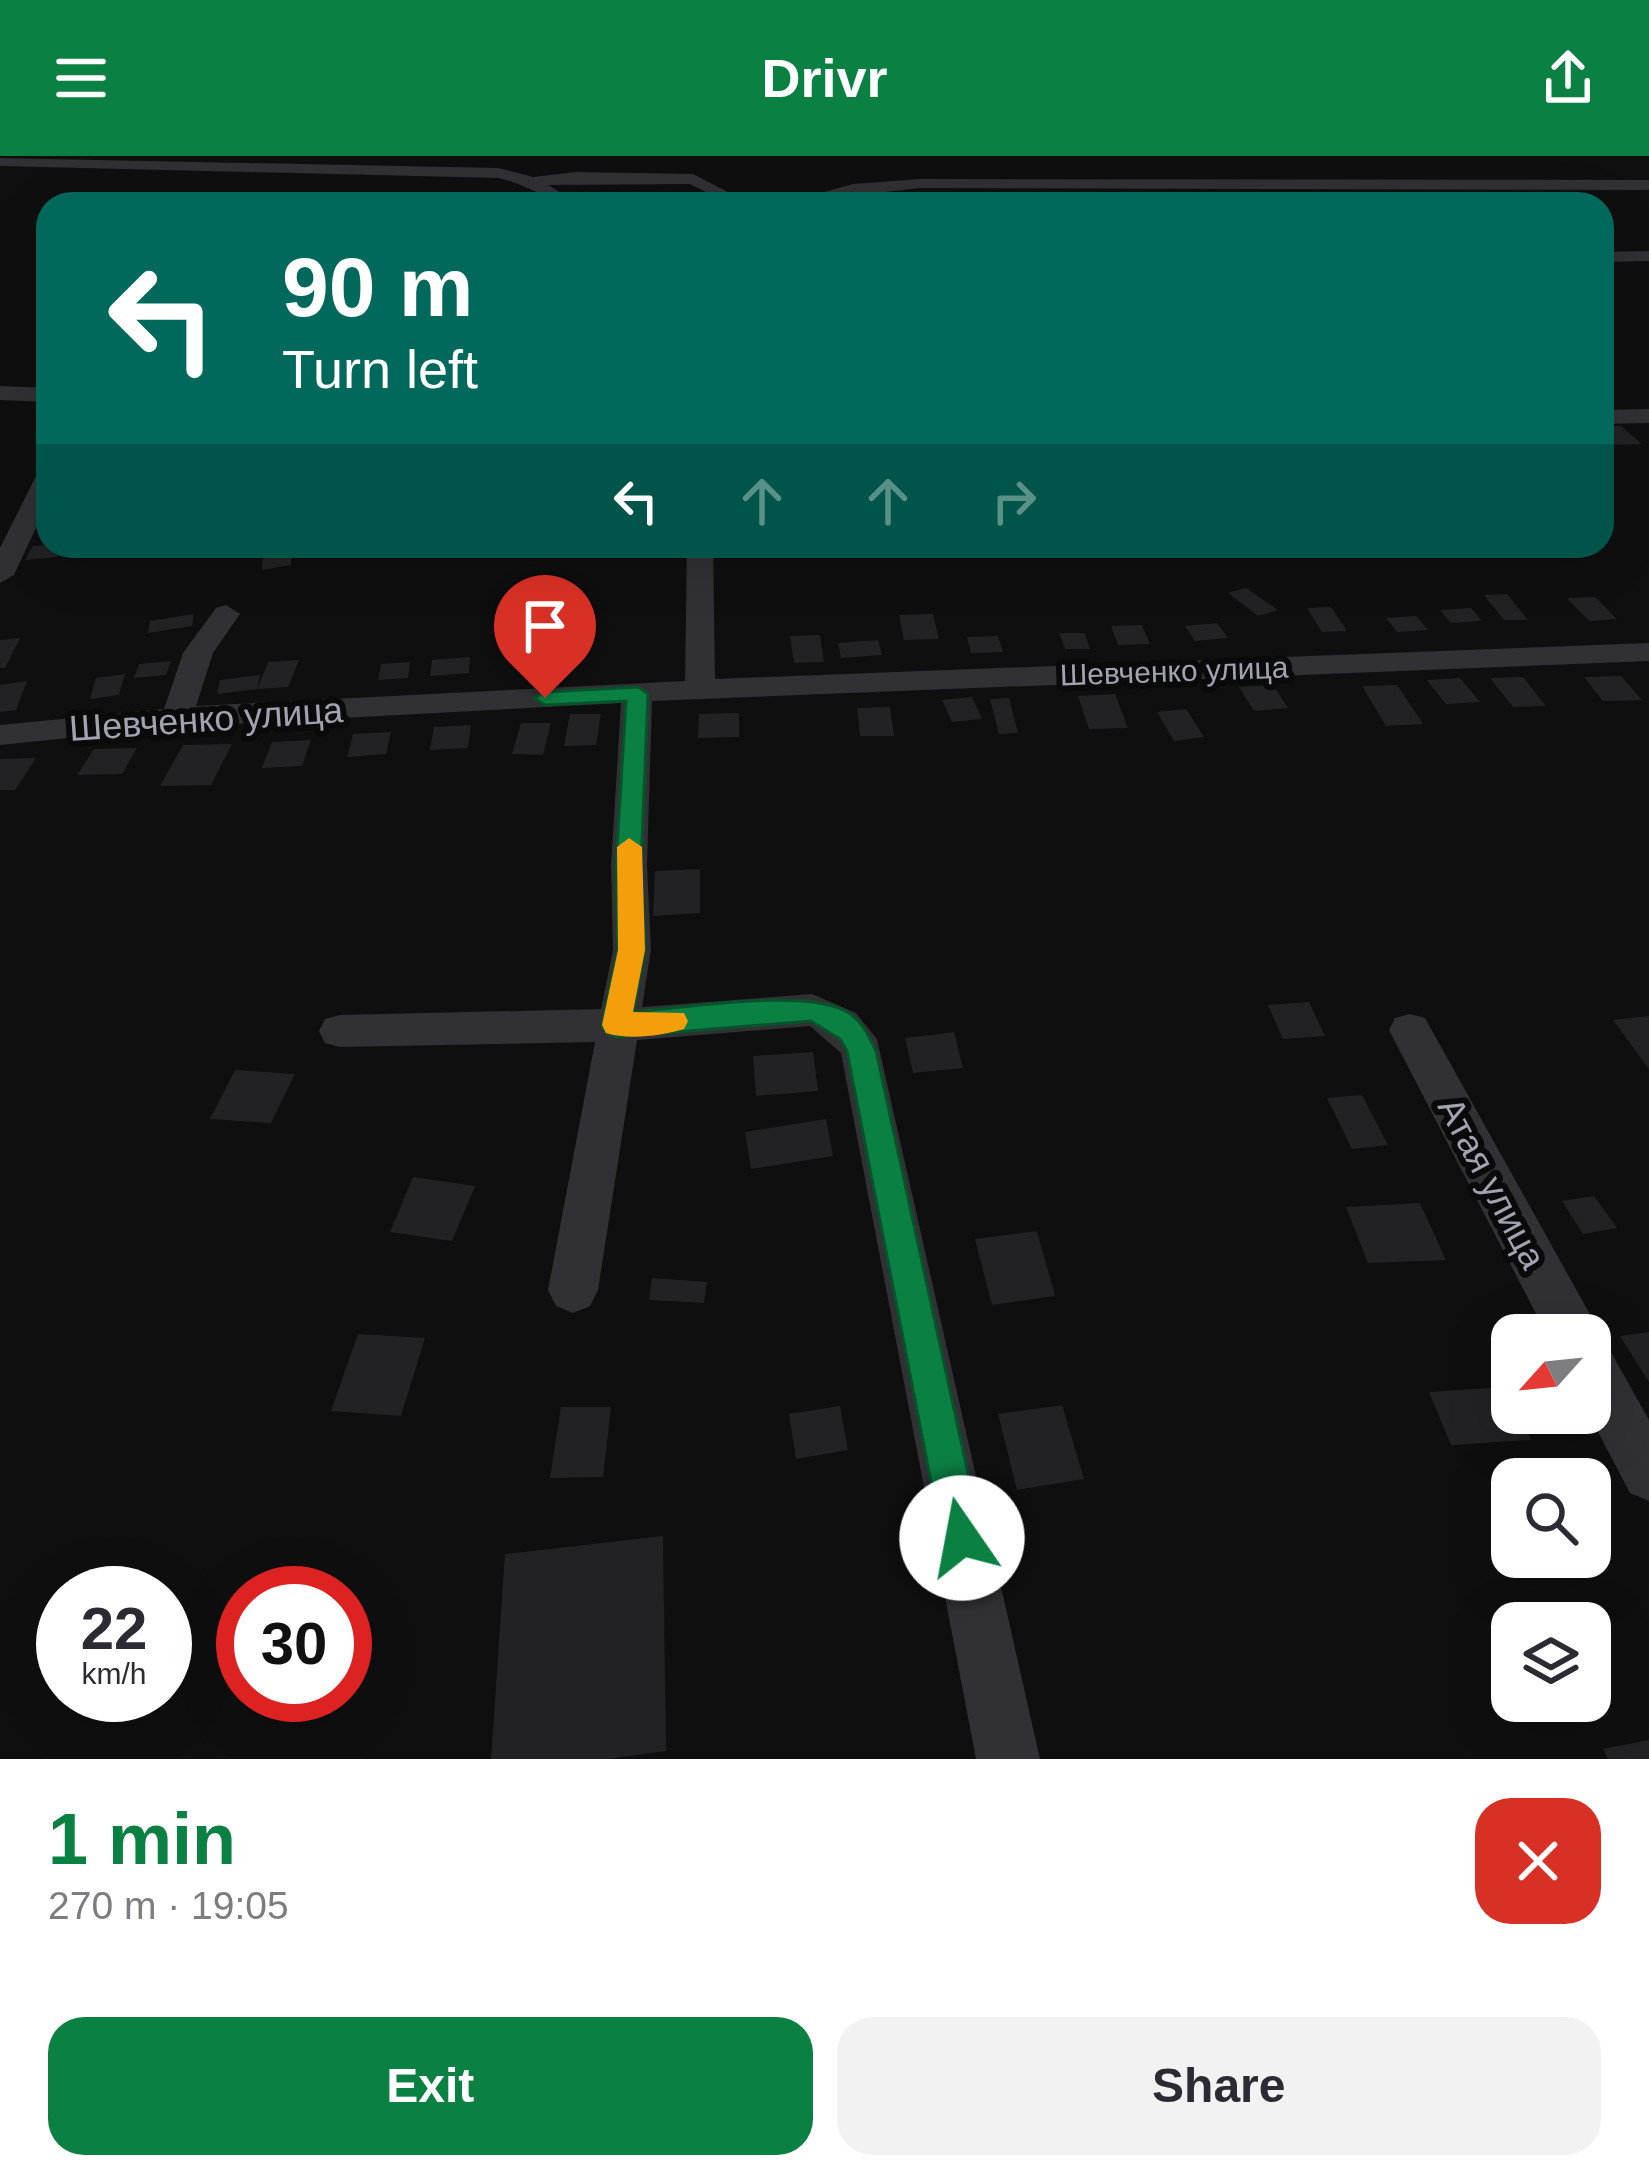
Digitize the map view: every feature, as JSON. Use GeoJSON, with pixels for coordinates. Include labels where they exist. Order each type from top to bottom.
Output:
{"type":"FeatureCollection","features":[{"type":"Feature","properties":{"kind":"street"},"geometry":{"type":"LineString","coordinates":[[0,162],[461,171],[532,182],[576,177],[693,179],[719,192]]}},
{"type":"Feature","properties":{"kind":"street"},"geometry":{"type":"LineString","coordinates":[[1174,167],[1649,176]]}},
{"type":"Feature","properties":{"kind":"street"},"geometry":{"type":"LineString","coordinates":[[832,192],[923,185],[1245,181],[1411,187],[1649,185]]}},
{"type":"Feature","properties":{"kind":"street"},"geometry":{"type":"LineString","coordinates":[[532,182],[550,192]]}},
{"type":"Feature","properties":{"kind":"street"},"geometry":{"type":"LineString","coordinates":[[1614,257],[1649,256]]}},
{"type":"Feature","properties":{"kind":"street"},"geometry":{"type":"LineString","coordinates":[[0,393],[36,394]]}},
{"type":"Feature","properties":{"kind":"street"},"geometry":{"type":"LineString","coordinates":[[1614,417],[1649,416]]}},
{"type":"Feature","properties":{"kind":"street"},"geometry":{"type":"LineString","coordinates":[[0,575],[36,501]]}},
{"type":"Feature","properties":{"kind":"street"},"geometry":{"type":"LineString","coordinates":[[700,558],[700,689]]}},
{"type":"Feature","properties":{"kind":"street"},"geometry":{"type":"LineString","coordinates":[[178,717],[198,653],[226,614]]}},
{"type":"Feature","properties":{"kind":"street","name":"Шевченко улица"},"geometry":{"type":"LineString","coordinates":[[0,735],[178,717],[700,689],[1649,652]]}},
{"type":"Feature","properties":{"kind":"street"},"geometry":{"type":"LineString","coordinates":[[573,1290],[632,950],[628,865],[638,694]]}},
{"type":"Feature","properties":{"kind":"street"},"geometry":{"type":"LineString","coordinates":[[340,1031],[616,1025],[812,1010],[851,1030],[862,1051],[1008,1759]]}},
{"type":"Feature","properties":{"kind":"street","name":"Атая улица"},"geometry":{"type":"LineString","coordinates":[[1410,1030],[1563,1314]]}},
{"type":"Feature","properties":{"kind":"street"},"geometry":{"type":"LineString","coordinates":[[1611,1404],[1649,1474]]}},
{"type":"Feature","properties":{"kind":"building"},"geometry":{"type":"Polygon","coordinates":[[[1614,426],[1621,426],[1642,444],[1614,445],[1614,426]]]}},
{"type":"Feature","properties":{"kind":"building"},"geometry":{"type":"Polygon","coordinates":[[[33,546],[36,558],[46,558],[25,560],[33,546]]]}},
{"type":"Feature","properties":{"kind":"building"},"geometry":{"type":"Polygon","coordinates":[[[263,558],[291,558],[291,565],[262,570],[263,558]]]}},
{"type":"Feature","properties":{"kind":"building"},"geometry":{"type":"Polygon","coordinates":[[[1246,588],[1278,610],[1258,616],[1228,593],[1246,588]]]}},
{"type":"Feature","properties":{"kind":"building"},"geometry":{"type":"Polygon","coordinates":[[[1507,594],[1528,620],[1504,620],[1484,595],[1507,594]]]}},
{"type":"Feature","properties":{"kind":"building"},"geometry":{"type":"Polygon","coordinates":[[[1595,597],[1617,619],[1589,621],[1567,598],[1595,597]]]}},
{"type":"Feature","properties":{"kind":"building"},"geometry":{"type":"Polygon","coordinates":[[[1331,607],[1347,631],[1322,632],[1307,608],[1331,607]]]}},
{"type":"Feature","properties":{"kind":"building"},"geometry":{"type":"Polygon","coordinates":[[[1471,608],[1482,621],[1451,623],[1440,610],[1471,608]]]}},
{"type":"Feature","properties":{"kind":"building"},"geometry":{"type":"Polygon","coordinates":[[[194,614],[192,626],[148,633],[150,621],[194,614]]]}},
{"type":"Feature","properties":{"kind":"building"},"geometry":{"type":"Polygon","coordinates":[[[933,614],[939,639],[904,640],[899,615],[933,614]]]}},
{"type":"Feature","properties":{"kind":"building"},"geometry":{"type":"Polygon","coordinates":[[[1416,616],[1428,630],[1397,632],[1386,618],[1416,616]]]}},
{"type":"Feature","properties":{"kind":"building"},"geometry":{"type":"Polygon","coordinates":[[[1217,623],[1228,638],[1195,641],[1185,626],[1217,623]]]}},
{"type":"Feature","properties":{"kind":"building"},"geometry":{"type":"Polygon","coordinates":[[[1142,625],[1150,644],[1118,645],[1111,626],[1142,625]]]}},
{"type":"Feature","properties":{"kind":"building"},"geometry":{"type":"Polygon","coordinates":[[[1059,633],[1085,633],[1090,649],[1065,649],[1059,633]]]}},
{"type":"Feature","properties":{"kind":"building"},"geometry":{"type":"Polygon","coordinates":[[[820,635],[824,662],[794,663],[790,636],[820,635]]]}},
{"type":"Feature","properties":{"kind":"building"},"geometry":{"type":"Polygon","coordinates":[[[998,636],[1003,652],[971,653],[967,637],[998,636]]]}},
{"type":"Feature","properties":{"kind":"building"},"geometry":{"type":"Polygon","coordinates":[[[20,638],[5,668],[0,668],[0,640],[20,638]]]}},
{"type":"Feature","properties":{"kind":"building"},"geometry":{"type":"Polygon","coordinates":[[[878,640],[882,655],[841,658],[838,643],[878,640]]]}},
{"type":"Feature","properties":{"kind":"building"},"geometry":{"type":"Polygon","coordinates":[[[557,652],[554,668],[514,669],[519,653],[557,652]]]}},
{"type":"Feature","properties":{"kind":"building"},"geometry":{"type":"Polygon","coordinates":[[[470,657],[469,673],[430,676],[432,660],[470,657]]]}},
{"type":"Feature","properties":{"kind":"building"},"geometry":{"type":"Polygon","coordinates":[[[299,660],[288,687],[257,689],[268,662],[299,660]]]}},
{"type":"Feature","properties":{"kind":"building"},"geometry":{"type":"Polygon","coordinates":[[[171,661],[166,675],[134,678],[139,664],[171,661]]]}},
{"type":"Feature","properties":{"kind":"building"},"geometry":{"type":"Polygon","coordinates":[[[410,662],[408,678],[378,680],[381,664],[410,662]]]}},
{"type":"Feature","properties":{"kind":"building"},"geometry":{"type":"Polygon","coordinates":[[[125,674],[119,695],[90,699],[96,678],[125,674]]]}},
{"type":"Feature","properties":{"kind":"building"},"geometry":{"type":"Polygon","coordinates":[[[260,675],[257,689],[217,694],[220,680],[260,675]]]}},
{"type":"Feature","properties":{"kind":"building"},"geometry":{"type":"Polygon","coordinates":[[[1621,676],[1642,700],[1603,701],[1584,677],[1621,676]]]}},
{"type":"Feature","properties":{"kind":"building"},"geometry":{"type":"Polygon","coordinates":[[[1523,677],[1546,706],[1513,707],[1490,678],[1523,677]]]}},
{"type":"Feature","properties":{"kind":"building"},"geometry":{"type":"Polygon","coordinates":[[[1460,678],[1480,702],[1446,704],[1427,680],[1460,678]]]}},
{"type":"Feature","properties":{"kind":"building"},"geometry":{"type":"Polygon","coordinates":[[[27,681],[16,710],[0,712],[0,685],[27,681]]]}},
{"type":"Feature","properties":{"kind":"building"},"geometry":{"type":"Polygon","coordinates":[[[1273,685],[1288,708],[1254,711],[1239,687],[1273,685]]]}},
{"type":"Feature","properties":{"kind":"building"},"geometry":{"type":"Polygon","coordinates":[[[1397,685],[1423,724],[1386,726],[1362,686],[1397,685]]]}},
{"type":"Feature","properties":{"kind":"building"},"geometry":{"type":"Polygon","coordinates":[[[1115,694],[1128,728],[1089,729],[1078,696],[1115,694]]]}},
{"type":"Feature","properties":{"kind":"building"},"geometry":{"type":"Polygon","coordinates":[[[972,697],[982,719],[952,722],[942,700],[972,697]]]}},
{"type":"Feature","properties":{"kind":"building"},"geometry":{"type":"Polygon","coordinates":[[[1009,698],[1018,733],[999,734],[990,699],[1009,698]]]}},
{"type":"Feature","properties":{"kind":"building"},"geometry":{"type":"Polygon","coordinates":[[[890,707],[894,736],[860,736],[857,708],[890,707]]]}},
{"type":"Feature","properties":{"kind":"building"},"geometry":{"type":"Polygon","coordinates":[[[1186,709],[1204,737],[1174,741],[1157,712],[1186,709]]]}},
{"type":"Feature","properties":{"kind":"building"},"geometry":{"type":"Polygon","coordinates":[[[739,713],[739,737],[698,738],[699,714],[739,713]]]}},
{"type":"Feature","properties":{"kind":"building"},"geometry":{"type":"Polygon","coordinates":[[[570,714],[601,714],[596,745],[564,746],[570,714]]]}},
{"type":"Feature","properties":{"kind":"building"},"geometry":{"type":"Polygon","coordinates":[[[521,723],[551,723],[543,755],[512,754],[521,723]]]}},
{"type":"Feature","properties":{"kind":"building"},"geometry":{"type":"Polygon","coordinates":[[[471,725],[468,748],[430,750],[434,727],[471,725]]]}},
{"type":"Feature","properties":{"kind":"building"},"geometry":{"type":"Polygon","coordinates":[[[391,732],[386,754],[347,757],[353,734],[391,732]]]}},
{"type":"Feature","properties":{"kind":"building"},"geometry":{"type":"Polygon","coordinates":[[[311,740],[302,766],[262,768],[272,742],[311,740]]]}},
{"type":"Feature","properties":{"kind":"building"},"geometry":{"type":"Polygon","coordinates":[[[232,744],[211,785],[160,786],[183,745],[232,744]]]}},
{"type":"Feature","properties":{"kind":"building"},"geometry":{"type":"Polygon","coordinates":[[[137,748],[122,774],[77,775],[94,749],[137,748]]]}},
{"type":"Feature","properties":{"kind":"building"},"geometry":{"type":"Polygon","coordinates":[[[36,758],[15,790],[0,790],[0,759],[36,758]]]}},
{"type":"Feature","properties":{"kind":"building"},"geometry":{"type":"Polygon","coordinates":[[[700,869],[700,913],[653,916],[655,871],[700,869]]]}},
{"type":"Feature","properties":{"kind":"building"},"geometry":{"type":"Polygon","coordinates":[[[1309,1002],[1325,1036],[1283,1039],[1268,1005],[1309,1002]]]}},
{"type":"Feature","properties":{"kind":"building"},"geometry":{"type":"Polygon","coordinates":[[[1649,1016],[1649,1069],[1613,1020],[1649,1016]]]}},
{"type":"Feature","properties":{"kind":"building"},"geometry":{"type":"Polygon","coordinates":[[[954,1032],[963,1068],[913,1073],[905,1038],[954,1032]]]}},
{"type":"Feature","properties":{"kind":"building"},"geometry":{"type":"Polygon","coordinates":[[[813,1052],[818,1091],[756,1096],[753,1056],[813,1052]]]}},
{"type":"Feature","properties":{"kind":"building"},"geometry":{"type":"Polygon","coordinates":[[[235,1070],[295,1074],[271,1123],[210,1119],[235,1070]]]}},
{"type":"Feature","properties":{"kind":"building"},"geometry":{"type":"Polygon","coordinates":[[[1362,1095],[1388,1145],[1352,1149],[1327,1098],[1362,1095]]]}},
{"type":"Feature","properties":{"kind":"building"},"geometry":{"type":"Polygon","coordinates":[[[826,1119],[833,1156],[751,1169],[745,1132],[826,1119]]]}},
{"type":"Feature","properties":{"kind":"building"},"geometry":{"type":"Polygon","coordinates":[[[413,1177],[475,1186],[452,1241],[390,1232],[413,1177]]]}},
{"type":"Feature","properties":{"kind":"building"},"geometry":{"type":"Polygon","coordinates":[[[1594,1196],[1617,1228],[1583,1234],[1562,1201],[1594,1196]]]}},
{"type":"Feature","properties":{"kind":"building"},"geometry":{"type":"Polygon","coordinates":[[[1420,1203],[1446,1260],[1368,1263],[1346,1207],[1420,1203]]]}},
{"type":"Feature","properties":{"kind":"building"},"geometry":{"type":"Polygon","coordinates":[[[1037,1231],[1055,1296],[992,1305],[975,1239],[1037,1231]]]}},
{"type":"Feature","properties":{"kind":"building"},"geometry":{"type":"Polygon","coordinates":[[[652,1278],[707,1282],[704,1303],[649,1300],[652,1278]]]}},
{"type":"Feature","properties":{"kind":"building"},"geometry":{"type":"Polygon","coordinates":[[[1649,1332],[1649,1382],[1620,1336],[1649,1332]]]}},
{"type":"Feature","properties":{"kind":"building"},"geometry":{"type":"Polygon","coordinates":[[[358,1334],[425,1338],[401,1416],[331,1411],[358,1334]]]}},
{"type":"Feature","properties":{"kind":"building"},"geometry":{"type":"Polygon","coordinates":[[[1491,1388],[1491,1434],[1528,1434],[1531,1440],[1451,1445],[1429,1392],[1491,1388]]]}},
{"type":"Feature","properties":{"kind":"building"},"geometry":{"type":"Polygon","coordinates":[[[1062,1405],[1084,1479],[1017,1490],[998,1414],[1062,1405]]]}},
{"type":"Feature","properties":{"kind":"building"},"geometry":{"type":"Polygon","coordinates":[[[840,1406],[848,1450],[796,1459],[789,1414],[840,1406]]]}},
{"type":"Feature","properties":{"kind":"building"},"geometry":{"type":"Polygon","coordinates":[[[561,1407],[611,1407],[603,1477],[550,1478],[561,1407]]]}},
{"type":"Feature","properties":{"kind":"building"},"geometry":{"type":"Polygon","coordinates":[[[663,1536],[666,1751],[608,1759],[491,1759],[505,1554],[663,1536]]]}},
{"type":"Feature","properties":{"kind":"building"},"geometry":{"type":"Polygon","coordinates":[[[1649,1740],[1649,1759],[1608,1759],[1603,1749],[1649,1740]]]}},
{"type":"Feature","properties":{"kind":"slow traffic"},"geometry":{"type":"LineString","coordinates":[[629,847],[632,950],[616,1025],[674,1021]]}},
{"type":"Feature","properties":{"kind":"route"},"geometry":{"type":"LineString","coordinates":[[545,698],[638,694],[628,865],[632,950],[616,1025],[812,1010],[851,1030],[862,1051],[962,1538]]}}]}
